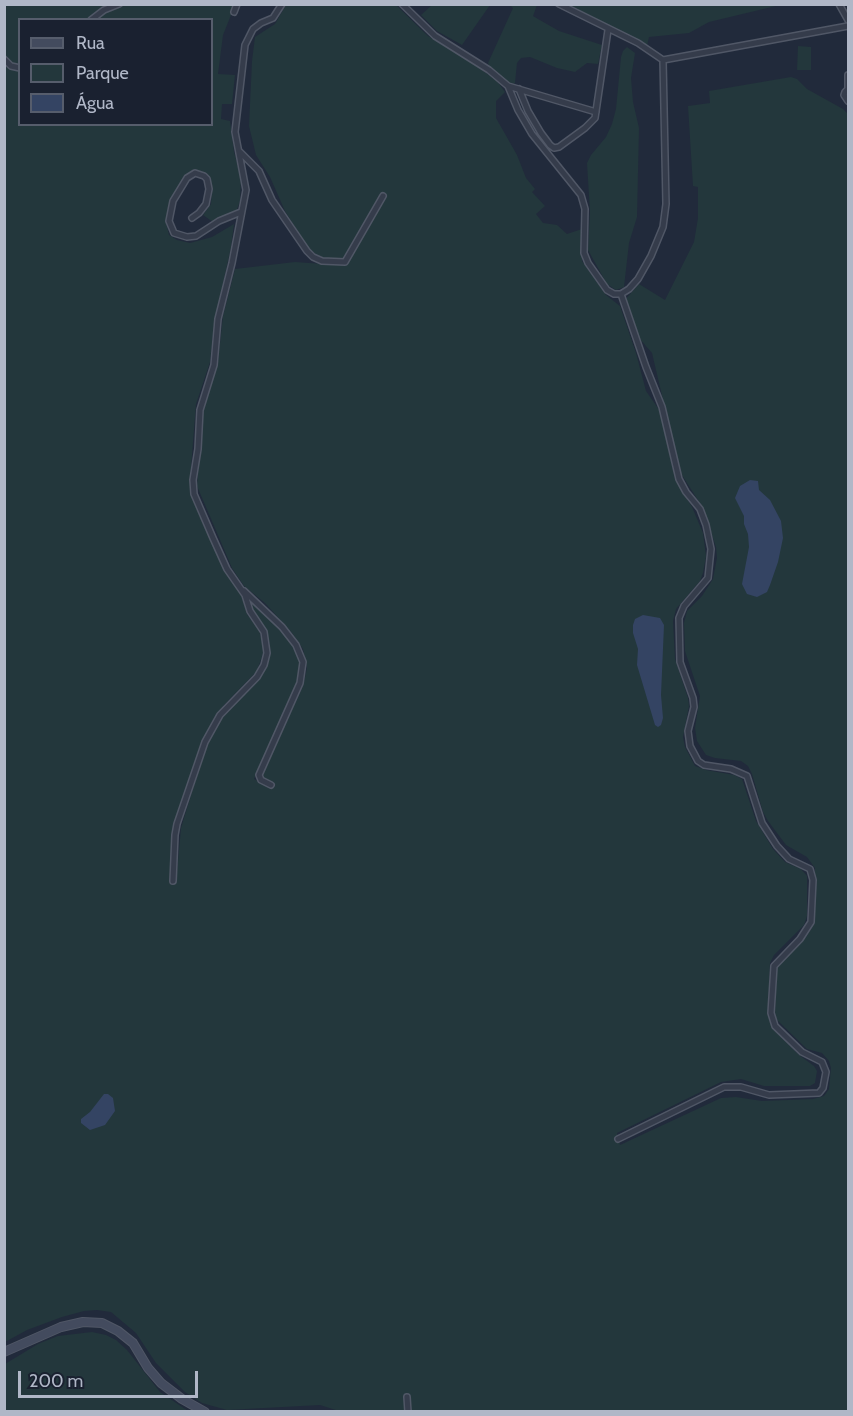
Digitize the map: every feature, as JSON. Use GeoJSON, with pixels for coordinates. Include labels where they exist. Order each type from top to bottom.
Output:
{"type":"FeatureCollection","features":[{"type":"Feature","properties":{"kind":"street"},"geometry":{"type":"LineString","coordinates":[[94,18],[104,10],[119,4]]}},
{"type":"Feature","properties":{"kind":"street"},"geometry":{"type":"LineString","coordinates":[[234,12],[237,4]]}},
{"type":"Feature","properties":{"kind":"street"},"geometry":{"type":"LineString","coordinates":[[271,785],[261,780],[259,775],[300,683],[303,662],[296,645],[282,627],[242,589],[227,568],[193,488],[200,410],[214,364],[218,319],[232,263],[246,184],[236,132],[245,49],[253,29],[275,16],[282,4]]}},
{"type":"Feature","properties":{"kind":"street"},"geometry":{"type":"LineString","coordinates":[[402,4],[435,36],[480,64],[508,86],[597,111]]}},
{"type":"Feature","properties":{"kind":"street"},"geometry":{"type":"LineString","coordinates":[[560,4],[638,43],[663,60],[849,26]]}},
{"type":"Feature","properties":{"kind":"street"},"geometry":{"type":"LineString","coordinates":[[839,4],[849,20]]}},
{"type":"Feature","properties":{"kind":"street"},"geometry":{"type":"LineString","coordinates":[[519,88],[533,121],[553,147],[559,147],[592,123],[597,111],[608,30]]}},
{"type":"Feature","properties":{"kind":"street"},"geometry":{"type":"LineString","coordinates":[[4,59],[11,66],[18,68]]}},
{"type":"Feature","properties":{"kind":"street"},"geometry":{"type":"LineString","coordinates":[[508,86],[532,134],[581,195],[585,206],[586,258],[607,290],[614,294],[621,294],[638,279],[663,227],[666,204],[663,60]]}},
{"type":"Feature","properties":{"kind":"street"},"geometry":{"type":"LineString","coordinates":[[849,75],[848,89],[844,95],[849,101]]}},
{"type":"Feature","properties":{"kind":"street"},"geometry":{"type":"LineString","coordinates":[[238,150],[260,171],[272,200],[307,251],[322,261],[345,262],[383,196]]}},
{"type":"Feature","properties":{"kind":"street"},"geometry":{"type":"LineString","coordinates":[[192,218],[202,209],[209,189],[207,179],[195,173],[187,177],[173,201],[169,221],[174,233],[196,237],[219,221],[241,212]]}},
{"type":"Feature","properties":{"kind":"street"},"geometry":{"type":"LineString","coordinates":[[618,1139],[724,1087],[741,1088],[769,1095],[816,1094],[821,1091],[826,1072],[822,1062],[802,1052],[775,1026],[771,1013],[774,966],[800,939],[811,922],[813,880],[810,869],[789,859],[777,846],[762,823],[747,777],[731,769],[704,765],[698,761],[688,741],[694,707],[691,691],[680,662],[679,618],[684,606],[708,578],[712,553],[703,517],[679,479],[662,407],[621,294]]}},
{"type":"Feature","properties":{"kind":"street"},"geometry":{"type":"LineString","coordinates":[[172,881],[177,824],[205,742],[220,715],[257,677],[266,659],[267,646],[264,632],[250,611],[242,589]]}},
{"type":"Feature","properties":{"kind":"street"},"geometry":{"type":"LineString","coordinates":[[4,1352],[61,1327],[82,1322],[102,1323],[118,1331],[133,1343],[148,1368],[161,1383],[182,1399],[205,1412]]}},
{"type":"Feature","properties":{"kind":"street"},"geometry":{"type":"LineString","coordinates":[[407,1397],[408,1412]]}},
{"type":"Feature","properties":{"kind":"green space"},"geometry":{"type":"Polygon","coordinates":[[[5,5],[235,5],[223,35],[218,74],[235,75],[232,104],[222,104],[221,119],[230,121],[234,152],[241,177],[240,201],[236,212],[213,222],[203,215],[211,204],[212,187],[207,174],[195,171],[187,175],[178,187],[166,222],[169,235],[177,240],[190,243],[212,237],[234,224],[214,325],[210,362],[196,404],[190,481],[193,500],[204,526],[227,572],[240,591],[247,614],[259,630],[264,650],[257,671],[214,718],[200,750],[172,832],[170,884],[176,883],[181,828],[206,746],[219,720],[257,681],[268,660],[270,646],[267,632],[252,611],[247,596],[277,624],[295,650],[300,663],[299,677],[254,779],[271,788],[261,778],[303,686],[307,668],[303,649],[292,633],[265,603],[244,586],[232,568],[197,486],[203,412],[218,361],[223,316],[235,269],[295,262],[323,264],[325,259],[309,250],[285,211],[270,177],[256,155],[249,126],[255,37],[275,24],[286,5],[396,5],[428,36],[497,81],[505,92],[496,101],[496,118],[517,155],[526,178],[535,189],[532,192],[545,206],[536,214],[543,223],[557,225],[567,234],[582,229],[582,261],[606,295],[620,306],[646,391],[660,411],[675,479],[692,507],[703,533],[706,556],[703,573],[700,581],[676,609],[673,621],[675,659],[689,706],[683,737],[685,747],[695,766],[742,779],[756,821],[773,849],[785,862],[801,869],[807,876],[807,916],[804,925],[774,955],[770,963],[768,1015],[773,1029],[817,1071],[815,1083],[810,1086],[764,1086],[741,1079],[721,1082],[617,1133],[620,1145],[721,1098],[736,1097],[762,1101],[813,1099],[824,1096],[829,1089],[831,1068],[829,1061],[822,1053],[807,1049],[776,1019],[775,1013],[777,967],[806,937],[815,923],[815,868],[807,857],[786,845],[768,821],[748,766],[741,761],[706,755],[697,741],[695,728],[700,696],[685,651],[684,623],[687,611],[702,596],[713,579],[717,558],[716,547],[703,508],[680,472],[652,353],[639,338],[624,301],[639,284],[665,300],[694,242],[698,218],[698,187],[693,186],[688,106],[710,103],[709,91],[791,77],[797,79],[807,89],[848,114],[848,1411],[342,1412],[320,1405],[227,1410],[202,1403],[185,1392],[156,1363],[136,1333],[111,1312],[84,1311],[27,1330],[5,1342],[5,5]]]}},
{"type":"Feature","properties":{"kind":"green space"},"geometry":{"type":"Polygon","coordinates":[[[432,5],[490,5],[462,45],[437,31],[421,15],[432,5]]]}},
{"type":"Feature","properties":{"kind":"green space"},"geometry":{"type":"Polygon","coordinates":[[[510,5],[537,5],[533,16],[559,31],[602,45],[598,64],[587,63],[575,72],[557,68],[530,57],[521,58],[517,63],[515,83],[510,85],[490,69],[488,63],[513,8],[510,5]]]}},
{"type":"Feature","properties":{"kind":"green space"},"geometry":{"type":"Polygon","coordinates":[[[569,5],[780,5],[709,22],[689,33],[649,37],[647,46],[569,5]]]}},
{"type":"Feature","properties":{"kind":"green space"},"geometry":{"type":"Polygon","coordinates":[[[798,46],[811,47],[811,70],[797,70],[798,46]]]}},
{"type":"Feature","properties":{"kind":"green space"},"geometry":{"type":"Polygon","coordinates":[[[627,47],[635,53],[631,78],[633,102],[639,128],[637,217],[629,243],[624,287],[616,290],[607,284],[588,250],[590,212],[587,163],[606,137],[612,124],[616,109],[621,57],[627,47]]]}},
{"type":"Feature","properties":{"kind":"green space"},"geometry":{"type":"Polygon","coordinates":[[[92,1332],[116,1340],[127,1350],[160,1392],[188,1411],[5,1411],[5,1364],[38,1344],[58,1336],[92,1332]]]}},
{"type":"Feature","properties":{"kind":"water"},"geometry":{"type":"Polygon","coordinates":[[[750,480],[758,481],[759,490],[770,500],[781,521],[783,538],[778,562],[767,592],[757,597],[747,594],[742,584],[749,547],[748,534],[744,516],[735,498],[740,486],[750,480]]]}},
{"type":"Feature","properties":{"kind":"water"},"geometry":{"type":"Polygon","coordinates":[[[643,615],[660,618],[664,625],[661,695],[663,718],[658,727],[655,725],[637,665],[638,649],[633,625],[635,619],[643,615]]]}},
{"type":"Feature","properties":{"kind":"water"},"geometry":{"type":"Polygon","coordinates":[[[104,1094],[113,1098],[115,1111],[105,1125],[90,1130],[81,1123],[81,1119],[90,1112],[104,1094]]]}}]}
